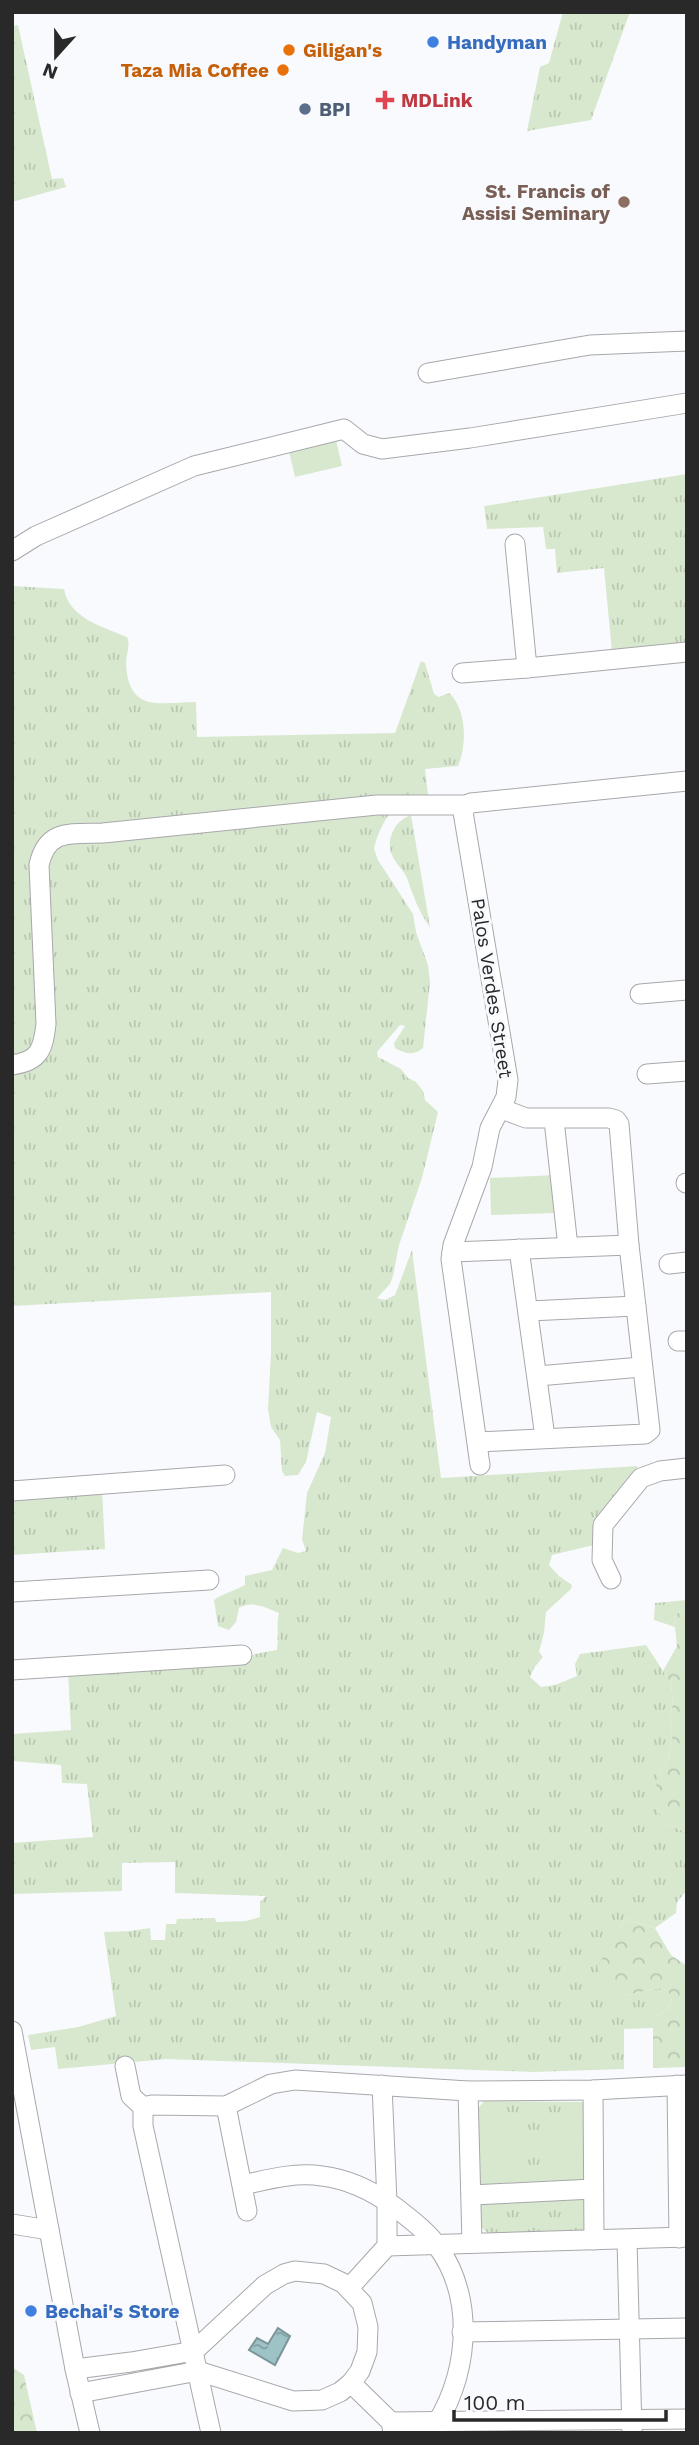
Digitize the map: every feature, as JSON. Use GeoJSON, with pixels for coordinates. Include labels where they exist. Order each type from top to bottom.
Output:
{"type":"FeatureCollection","features":[{"type":"Feature","properties":{"kind":"street"},"geometry":{"type":"LineString","coordinates":[[428,373],[590,345],[687,341]]}},
{"type":"Feature","properties":{"kind":"street"},"geometry":{"type":"LineString","coordinates":[[12,551],[36,536],[194,466],[344,429],[363,444],[382,449],[470,438],[687,403]]}},
{"type":"Feature","properties":{"kind":"street"},"geometry":{"type":"LineString","coordinates":[[515,544],[527,668]]}},
{"type":"Feature","properties":{"kind":"street"},"geometry":{"type":"LineString","coordinates":[[462,673],[687,652]]}},
{"type":"Feature","properties":{"kind":"street"},"geometry":{"type":"LineString","coordinates":[[12,1065],[33,1058],[43,1046],[46,1024],[39,865],[41,853],[48,842],[63,834],[103,833],[377,805],[467,805],[502,799],[687,781]]}},
{"type":"Feature","properties":{"kind":"street","name":"Palos Verdes Street"},"geometry":{"type":"LineString","coordinates":[[467,805],[463,816],[507,1071],[508,1091],[502,1109],[490,1128],[482,1167],[452,1252],[481,1465]]}},
{"type":"Feature","properties":{"kind":"street"},"geometry":{"type":"LineString","coordinates":[[640,994],[687,990]]}},
{"type":"Feature","properties":{"kind":"street"},"geometry":{"type":"LineString","coordinates":[[647,1074],[687,1071]]}},
{"type":"Feature","properties":{"kind":"street"},"geometry":{"type":"LineString","coordinates":[[477,1442],[648,1433],[650,1427],[641,1367],[619,1124],[609,1118],[554,1120],[520,1117],[502,1109]]}},
{"type":"Feature","properties":{"kind":"street"},"geometry":{"type":"LineString","coordinates":[[554,1120],[568,1247]]}},
{"type":"Feature","properties":{"kind":"street"},"geometry":{"type":"LineString","coordinates":[[452,1252],[629,1245]]}},
{"type":"Feature","properties":{"kind":"street"},"geometry":{"type":"LineString","coordinates":[[519,1249],[545,1437]]}},
{"type":"Feature","properties":{"kind":"street"},"geometry":{"type":"LineString","coordinates":[[529,1311],[636,1306]]}},
{"type":"Feature","properties":{"kind":"street"},"geometry":{"type":"LineString","coordinates":[[538,1376],[641,1367]]}},
{"type":"Feature","properties":{"kind":"street"},"geometry":{"type":"LineString","coordinates":[[611,1579],[603,1560],[604,1525],[641,1478],[660,1471],[687,1468]]}},
{"type":"Feature","properties":{"kind":"street"},"geometry":{"type":"LineString","coordinates":[[12,1491],[225,1475]]}},
{"type":"Feature","properties":{"kind":"street"},"geometry":{"type":"LineString","coordinates":[[12,1591],[209,1580]]}},
{"type":"Feature","properties":{"kind":"street"},"geometry":{"type":"LineString","coordinates":[[12,1670],[242,1654]]}},
{"type":"Feature","properties":{"kind":"street"},"geometry":{"type":"LineString","coordinates":[[12,2031],[75,2369],[90,2433]]}},
{"type":"Feature","properties":{"kind":"street"},"geometry":{"type":"LineString","coordinates":[[125,2066],[131,2096],[143,2107],[143,2126],[211,2433]]}},
{"type":"Feature","properties":{"kind":"street"},"geometry":{"type":"LineString","coordinates":[[143,2107],[226,2106],[271,2084],[295,2080],[468,2091],[593,2090],[682,2085],[683,2237],[387,2246]]}},
{"type":"Feature","properties":{"kind":"street"},"geometry":{"type":"LineString","coordinates":[[349,2288],[387,2246],[382,2085]]}},
{"type":"Feature","properties":{"kind":"street"},"geometry":{"type":"LineString","coordinates":[[593,2090],[594,2240]]}},
{"type":"Feature","properties":{"kind":"street"},"geometry":{"type":"LineString","coordinates":[[468,2091],[472,2243]]}},
{"type":"Feature","properties":{"kind":"street"},"geometry":{"type":"LineString","coordinates":[[226,2106],[247,2211]]}},
{"type":"Feature","properties":{"kind":"street"},"geometry":{"type":"LineString","coordinates":[[243,2185],[278,2176],[321,2176],[362,2188],[387,2202],[424,2230],[438,2246],[457,2288],[462,2332],[458,2378],[449,2402],[433,2428]]}},
{"type":"Feature","properties":{"kind":"street"},"geometry":{"type":"LineString","coordinates":[[471,2195],[593,2189]]}},
{"type":"Feature","properties":{"kind":"street"},"geometry":{"type":"LineString","coordinates":[[12,2224],[49,2230]]}},
{"type":"Feature","properties":{"kind":"street"},"geometry":{"type":"LineString","coordinates":[[626,2240],[632,2426]]}},
{"type":"Feature","properties":{"kind":"street"},"geometry":{"type":"LineString","coordinates":[[75,2369],[194,2351],[265,2285],[284,2274],[315,2272],[334,2278],[349,2288],[362,2303],[369,2339],[365,2362],[351,2384],[331,2397],[303,2402],[281,2398],[198,2371],[80,2393]]}},
{"type":"Feature","properties":{"kind":"street"},"geometry":{"type":"LineString","coordinates":[[462,2332],[687,2328]]}},
{"type":"Feature","properties":{"kind":"street"},"geometry":{"type":"LineString","coordinates":[[147,2359],[151,2380]]}},
{"type":"Feature","properties":{"kind":"street"},"geometry":{"type":"LineString","coordinates":[[351,2384],[392,2427],[632,2426],[687,2419]]}},
{"type":"Feature","properties":{"kind":"green space"},"geometry":{"type":"Polygon","coordinates":[[[563,12],[630,12],[591,120],[527,131],[540,67],[549,63],[563,12]]]}},
{"type":"Feature","properties":{"kind":"green space"},"geometry":{"type":"Polygon","coordinates":[[[18,25],[52,179],[63,178],[66,187],[12,202],[12,26],[18,25]]]}},
{"type":"Feature","properties":{"kind":"green space"},"geometry":{"type":"Polygon","coordinates":[[[336,440],[342,466],[295,477],[289,451],[336,440]]]}},
{"type":"Feature","properties":{"kind":"green space"},"geometry":{"type":"Polygon","coordinates":[[[687,474],[687,645],[612,652],[604,568],[557,573],[555,549],[546,549],[543,527],[487,529],[484,506],[687,474]]]}},
{"type":"Feature","properties":{"kind":"green space"},"geometry":{"type":"Polygon","coordinates":[[[12,586],[64,589],[67,599],[80,614],[127,637],[126,664],[133,691],[149,702],[196,702],[197,737],[395,733],[421,661],[425,663],[434,694],[439,697],[449,693],[459,708],[464,738],[458,766],[425,769],[428,795],[410,797],[397,805],[382,826],[374,849],[378,860],[413,914],[416,932],[428,965],[430,982],[423,1048],[409,1053],[395,1048],[394,1043],[405,1026],[400,1025],[377,1052],[378,1057],[401,1069],[408,1078],[416,1082],[423,1091],[425,1100],[438,1112],[422,1178],[399,1245],[393,1276],[390,1284],[377,1298],[385,1300],[395,1295],[412,1250],[441,1478],[638,1466],[598,1544],[552,1555],[549,1565],[572,1585],[546,1612],[539,1652],[543,1657],[530,1677],[541,1687],[555,1685],[577,1676],[575,1664],[580,1654],[646,1645],[671,1683],[672,1741],[668,1760],[657,1775],[663,1822],[687,1833],[687,1890],[677,1902],[676,1913],[655,1928],[626,1919],[604,1956],[622,1996],[659,1988],[668,1991],[672,2001],[667,2009],[653,2019],[653,2028],[624,2029],[624,2069],[533,2072],[166,2059],[58,2069],[55,2047],[31,2050],[28,2035],[78,2027],[116,2016],[104,1932],[150,1928],[151,1940],[165,1940],[166,1924],[176,1924],[177,1919],[215,1918],[216,1922],[246,1921],[260,1917],[260,1902],[266,1896],[175,1893],[175,1862],[122,1863],[122,1891],[12,1894],[12,1843],[93,1837],[87,1784],[62,1783],[61,1765],[12,1761],[12,1734],[71,1730],[68,1671],[249,1658],[255,1654],[277,1650],[279,1613],[259,1606],[244,1606],[239,1608],[236,1622],[229,1630],[218,1626],[214,1600],[245,1585],[245,1576],[272,1570],[283,1548],[298,1553],[306,1551],[302,1539],[307,1493],[325,1453],[331,1417],[317,1412],[306,1462],[298,1475],[285,1476],[282,1471],[280,1440],[271,1427],[268,1409],[271,1292],[12,1306],[12,586]]]}},
{"type":"Feature","properties":{"kind":"green space"},"geometry":{"type":"Polygon","coordinates":[[[411,815],[430,927],[390,849],[393,830],[411,815]]]}},
{"type":"Feature","properties":{"kind":"green space"},"geometry":{"type":"Polygon","coordinates":[[[555,1175],[556,1213],[491,1215],[490,1178],[555,1175]]]}},
{"type":"Feature","properties":{"kind":"green space"},"geometry":{"type":"Polygon","coordinates":[[[102,1489],[105,1549],[12,1555],[12,1496],[102,1489]]]}},
{"type":"Feature","properties":{"kind":"green space"},"geometry":{"type":"Polygon","coordinates":[[[687,1600],[687,1619],[679,1611],[674,1618],[675,1627],[654,1620],[655,1603],[687,1600]]]}},
{"type":"Feature","properties":{"kind":"green space"},"geometry":{"type":"Polygon","coordinates":[[[679,1611],[687,1619],[687,1833],[663,1822],[655,1804],[657,1775],[668,1760],[672,1741],[671,1683],[663,1671],[677,1646],[674,1618],[679,1611]]]}},
{"type":"Feature","properties":{"kind":"green space"},"geometry":{"type":"Polygon","coordinates":[[[626,1919],[655,1928],[671,1955],[687,1966],[687,2067],[653,2068],[653,2019],[667,2009],[672,2001],[668,1991],[659,1988],[622,1996],[610,1988],[597,1967],[626,1919]]]}},
{"type":"Feature","properties":{"kind":"green space"},"geometry":{"type":"Polygon","coordinates":[[[484,2101],[582,2102],[588,2109],[589,2223],[584,2232],[490,2235],[481,2227],[477,2110],[484,2101]]]}},
{"type":"Feature","properties":{"kind":"green space"},"geometry":{"type":"Polygon","coordinates":[[[586,2116],[588,2185],[546,2186],[545,2117],[586,2116]]]}},
{"type":"Feature","properties":{"kind":"green space"},"geometry":{"type":"Polygon","coordinates":[[[480,2120],[518,2120],[520,2187],[482,2188],[480,2120]]]}},
{"type":"Feature","properties":{"kind":"green space"},"geometry":{"type":"Polygon","coordinates":[[[12,2367],[24,2375],[37,2433],[12,2433],[12,2367]]]}},
{"type":"Feature","properties":{"kind":"water"},"geometry":{"type":"Polygon","coordinates":[[[278,2328],[290,2336],[275,2365],[249,2350],[257,2338],[268,2344],[278,2328]]]}},
{"type":"Feature","properties":{"kind":"place","name":"Handyman"},"geometry":{"type":"Point","coordinates":[433,42]}},
{"type":"Feature","properties":{"kind":"place","name":"Giligan's"},"geometry":{"type":"Point","coordinates":[289,50]}},
{"type":"Feature","properties":{"kind":"place","name":"Taza Mia Coffee"},"geometry":{"type":"Point","coordinates":[283,70]}},
{"type":"Feature","properties":{"kind":"place","name":"MDLink"},"geometry":{"type":"Point","coordinates":[385,100]}},
{"type":"Feature","properties":{"kind":"place","name":"BPI"},"geometry":{"type":"Point","coordinates":[305,109]}},
{"type":"Feature","properties":{"kind":"place","name":"St. Francis of Assisi Seminary"},"geometry":{"type":"Point","coordinates":[624,202]}},
{"type":"Feature","properties":{"kind":"place","name":"Bechai's Store"},"geometry":{"type":"Point","coordinates":[31,2311]}}]}
